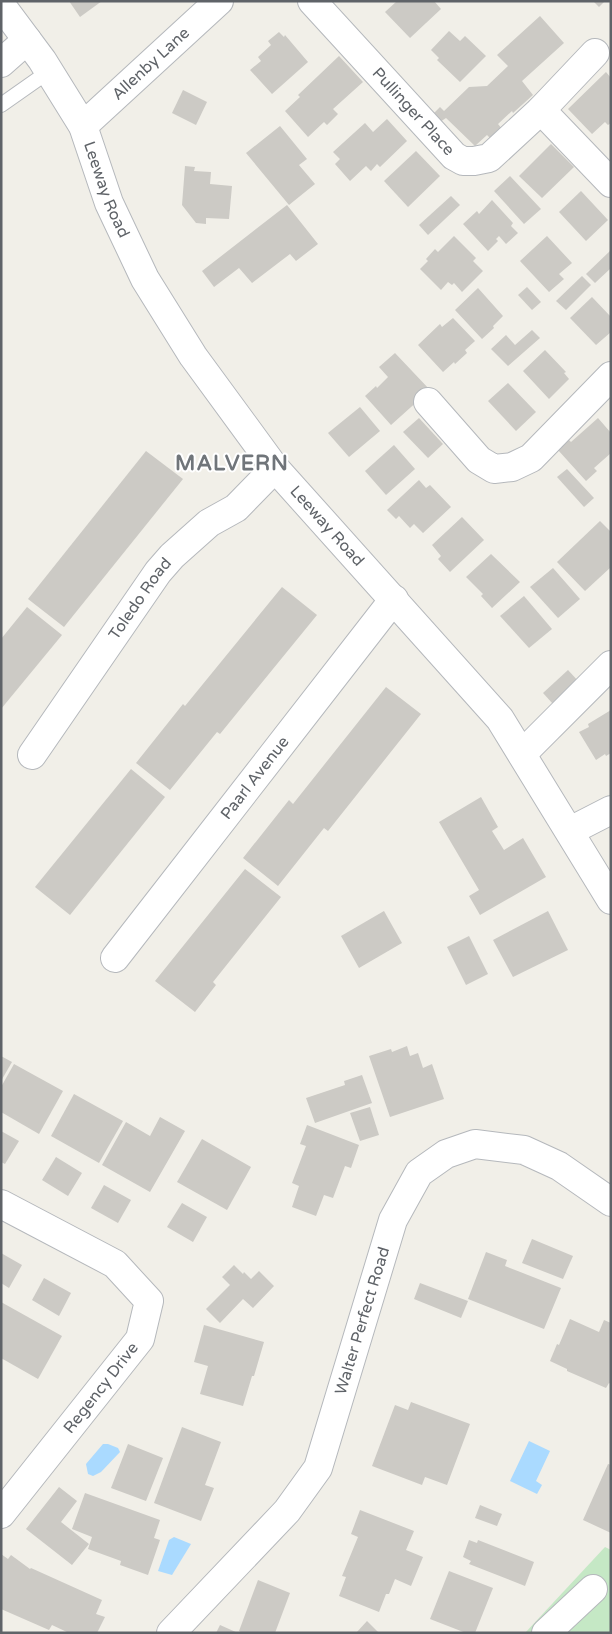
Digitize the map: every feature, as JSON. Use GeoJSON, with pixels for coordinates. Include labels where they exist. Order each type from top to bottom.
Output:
{"type":"FeatureCollection","features":[{"type":"Feature","properties":{"kind":"street","name":"Allenby Lane"},"geometry":{"type":"LineString","coordinates":[[82,126],[219,1]]}},
{"type":"Feature","properties":{"kind":"street","name":"Pullinger Place"},"geometry":{"type":"LineString","coordinates":[[312,1],[454,156],[463,161],[488,158],[541,110]]}},
{"type":"Feature","properties":{"kind":"street","name":"Leeway Road"},"geometry":{"type":"LineString","coordinates":[[1,5],[42,60],[82,126],[109,203],[144,280],[194,356],[275,468],[500,719],[611,900]]}},
{"type":"Feature","properties":{"kind":"street"},"geometry":{"type":"LineString","coordinates":[[1,63],[27,40]]}},
{"type":"Feature","properties":{"kind":"street"},"geometry":{"type":"LineString","coordinates":[[595,53],[541,110],[611,183]]}},
{"type":"Feature","properties":{"kind":"street"},"geometry":{"type":"LineString","coordinates":[[428,402],[479,460],[494,468],[512,467],[531,458],[611,376]]}},
{"type":"Feature","properties":{"kind":"street","name":"Toledo Road"},"geometry":{"type":"LineString","coordinates":[[32,755],[158,572],[172,556],[209,523],[236,508],[275,468]]}},
{"type":"Feature","properties":{"kind":"street","name":"Paarl Avenue"},"geometry":{"type":"LineString","coordinates":[[114,958],[394,599]]}},
{"type":"Feature","properties":{"kind":"street"},"geometry":{"type":"LineString","coordinates":[[522,754],[611,665]]}},
{"type":"Feature","properties":{"kind":"street"},"geometry":{"type":"LineString","coordinates":[[570,831],[611,810]]}},
{"type":"Feature","properties":{"kind":"street","name":"Walter Perfect Road"},"geometry":{"type":"LineString","coordinates":[[171,1633],[287,1511],[318,1468],[393,1220],[419,1174],[446,1154],[474,1144],[524,1150],[608,1193]]}},
{"type":"Feature","properties":{"kind":"street","name":"Regency Drive"},"geometry":{"type":"LineString","coordinates":[[1,1204],[115,1264],[149,1301],[140,1339],[1,1514]]}},
{"type":"Feature","properties":{"kind":"street"},"geometry":{"type":"LineString","coordinates":[[546,1633],[593,1589]]}},
{"type":"Feature","properties":{"kind":"lane"},"geometry":{"type":"LineString","coordinates":[[1,105],[48,72]]}},
{"type":"Feature","properties":{"kind":"green space"},"geometry":{"type":"Polygon","coordinates":[[[605,1547],[611,1550],[611,1633],[525,1633],[605,1547]]]}},
{"type":"Feature","properties":{"kind":"water"},"geometry":{"type":"Polygon","coordinates":[[[529,1441],[550,1451],[536,1481],[542,1485],[537,1494],[510,1481],[529,1441]]]}},
{"type":"Feature","properties":{"kind":"water"},"geometry":{"type":"Polygon","coordinates":[[[103,1444],[118,1448],[120,1452],[101,1472],[93,1476],[88,1474],[86,1464],[103,1444]]]}},
{"type":"Feature","properties":{"kind":"water"},"geometry":{"type":"Polygon","coordinates":[[[174,1537],[191,1544],[172,1575],[158,1571],[169,1540],[174,1537]]]}},
{"type":"Feature","properties":{"kind":"building"},"geometry":{"type":"Polygon","coordinates":[[[69,1],[102,1],[80,17],[69,1]]]}},
{"type":"Feature","properties":{"kind":"building"},"geometry":{"type":"Polygon","coordinates":[[[397,1],[434,1],[441,9],[410,38],[385,12],[397,1]]]}},
{"type":"Feature","properties":{"kind":"building"},"geometry":{"type":"Polygon","coordinates":[[[593,1],[605,1],[599,7],[593,1]]]}},
{"type":"Feature","properties":{"kind":"building"},"geometry":{"type":"Polygon","coordinates":[[[540,16],[564,43],[522,81],[533,95],[498,124],[503,130],[492,140],[487,135],[475,146],[446,118],[440,122],[433,114],[440,107],[444,111],[469,87],[487,86],[508,66],[497,55],[540,16]]]}},
{"type":"Feature","properties":{"kind":"building"},"geometry":{"type":"Polygon","coordinates":[[[449,31],[460,41],[465,36],[486,56],[460,82],[437,60],[439,58],[431,50],[449,31]]]}},
{"type":"Feature","properties":{"kind":"building"},"geometry":{"type":"Polygon","coordinates":[[[279,32],[284,37],[285,35],[308,62],[272,94],[250,70],[261,61],[258,57],[271,45],[268,41],[279,32]]]}},
{"type":"Feature","properties":{"kind":"building"},"geometry":{"type":"Polygon","coordinates":[[[339,56],[363,82],[333,109],[338,114],[327,125],[324,122],[308,137],[285,111],[300,97],[298,95],[339,56]]]}},
{"type":"Feature","properties":{"kind":"building"},"geometry":{"type":"Polygon","coordinates":[[[606,72],[611,78],[611,123],[608,125],[605,122],[592,134],[568,109],[606,72]]]}},
{"type":"Feature","properties":{"kind":"building"},"geometry":{"type":"Polygon","coordinates":[[[183,90],[207,102],[196,125],[172,113],[183,90]]]}},
{"type":"Feature","properties":{"kind":"building"},"geometry":{"type":"Polygon","coordinates":[[[387,119],[407,141],[380,167],[377,164],[371,171],[366,166],[350,181],[335,164],[340,159],[333,152],[365,123],[373,132],[387,119]]]}},
{"type":"Feature","properties":{"kind":"building"},"geometry":{"type":"Polygon","coordinates":[[[280,126],[307,159],[299,165],[315,184],[289,205],[246,153],[280,126]]]}},
{"type":"Feature","properties":{"kind":"building"},"geometry":{"type":"Polygon","coordinates":[[[551,144],[574,167],[542,198],[519,176],[551,144]]]}},
{"type":"Feature","properties":{"kind":"building"},"geometry":{"type":"Polygon","coordinates":[[[416,151],[440,176],[408,207],[384,181],[416,151]]]}},
{"type":"Feature","properties":{"kind":"building"},"geometry":{"type":"Polygon","coordinates":[[[185,166],[195,167],[194,171],[211,172],[210,184],[232,186],[229,219],[206,218],[206,224],[196,223],[182,205],[185,166]]]}},
{"type":"Feature","properties":{"kind":"building"},"geometry":{"type":"Polygon","coordinates":[[[510,176],[541,209],[524,224],[494,191],[510,176]]]}},
{"type":"Feature","properties":{"kind":"building"},"geometry":{"type":"Polygon","coordinates":[[[581,191],[608,220],[586,241],[559,212],[581,191]]]}},
{"type":"Feature","properties":{"kind":"building"},"geometry":{"type":"Polygon","coordinates":[[[451,196],[460,205],[428,235],[419,225],[451,196]]]}},
{"type":"Feature","properties":{"kind":"building"},"geometry":{"type":"Polygon","coordinates":[[[492,200],[513,223],[511,226],[518,233],[506,244],[499,236],[496,239],[498,241],[488,251],[463,224],[477,211],[479,214],[492,200]]]}},
{"type":"Feature","properties":{"kind":"building"},"geometry":{"type":"Polygon","coordinates":[[[287,205],[318,244],[296,261],[290,254],[252,283],[239,268],[214,287],[202,271],[287,205]]]}},
{"type":"Feature","properties":{"kind":"building"},"geometry":{"type":"Polygon","coordinates":[[[454,236],[476,258],[473,261],[483,271],[462,292],[454,283],[452,285],[448,282],[441,290],[420,269],[428,261],[426,259],[435,249],[438,252],[454,236]]]}},
{"type":"Feature","properties":{"kind":"building"},"geometry":{"type":"Polygon","coordinates":[[[547,236],[572,263],[559,274],[564,279],[549,292],[520,261],[547,236]]]}},
{"type":"Feature","properties":{"kind":"building"},"geometry":{"type":"Polygon","coordinates":[[[611,250],[611,268],[595,283],[586,274],[611,250]]]}},
{"type":"Feature","properties":{"kind":"building"},"geometry":{"type":"Polygon","coordinates":[[[582,276],[591,285],[566,310],[556,301],[582,276]]]}},
{"type":"Feature","properties":{"kind":"building"},"geometry":{"type":"Polygon","coordinates":[[[527,287],[541,302],[532,310],[518,295],[527,287]]]}},
{"type":"Feature","properties":{"kind":"building"},"geometry":{"type":"Polygon","coordinates":[[[478,288],[503,316],[482,339],[455,310],[478,288]]]}},
{"type":"Feature","properties":{"kind":"building"},"geometry":{"type":"Polygon","coordinates":[[[592,297],[611,317],[611,332],[596,345],[570,318],[592,297]]]}},
{"type":"Feature","properties":{"kind":"building"},"geometry":{"type":"Polygon","coordinates":[[[453,318],[475,341],[465,350],[467,353],[443,372],[418,345],[440,324],[442,327],[453,318]]]}},
{"type":"Feature","properties":{"kind":"building"},"geometry":{"type":"Polygon","coordinates":[[[532,330],[540,338],[508,366],[491,349],[506,335],[515,345],[532,330]]]}},
{"type":"Feature","properties":{"kind":"building"},"geometry":{"type":"Polygon","coordinates":[[[545,350],[566,372],[564,373],[569,379],[549,399],[523,371],[545,350]]]}},
{"type":"Feature","properties":{"kind":"building"},"geometry":{"type":"Polygon","coordinates":[[[395,353],[430,390],[391,425],[365,396],[388,377],[379,367],[395,353]]]}},
{"type":"Feature","properties":{"kind":"building"},"geometry":{"type":"Polygon","coordinates":[[[508,383],[536,412],[516,431],[488,401],[508,383]]]}},
{"type":"Feature","properties":{"kind":"building"},"geometry":{"type":"Polygon","coordinates":[[[360,407],[380,431],[349,457],[328,433],[360,407]]]}},
{"type":"Feature","properties":{"kind":"building"},"geometry":{"type":"Polygon","coordinates":[[[419,418],[443,444],[428,458],[403,432],[419,418]]]}},
{"type":"Feature","properties":{"kind":"building"},"geometry":{"type":"Polygon","coordinates":[[[598,418],[611,433],[611,453],[594,468],[597,471],[586,481],[558,450],[569,440],[571,442],[598,418]]]}},
{"type":"Feature","properties":{"kind":"building"},"geometry":{"type":"Polygon","coordinates":[[[394,445],[415,469],[386,495],[365,471],[394,445]]]}},
{"type":"Feature","properties":{"kind":"building"},"geometry":{"type":"Polygon","coordinates":[[[146,451],[183,479],[64,627],[28,599],[146,451]]]}},
{"type":"Feature","properties":{"kind":"building"},"geometry":{"type":"Polygon","coordinates":[[[567,469],[594,498],[584,507],[557,477],[567,469]]]}},
{"type":"Feature","properties":{"kind":"building"},"geometry":{"type":"Polygon","coordinates":[[[419,480],[426,488],[430,485],[451,507],[423,533],[414,524],[410,528],[399,516],[396,519],[387,510],[419,480]]]}},
{"type":"Feature","properties":{"kind":"building"},"geometry":{"type":"Polygon","coordinates":[[[462,517],[484,540],[450,572],[438,559],[441,556],[432,545],[462,517]]]}},
{"type":"Feature","properties":{"kind":"building"},"geometry":{"type":"Polygon","coordinates":[[[600,521],[611,532],[611,567],[585,591],[557,562],[600,521]]]}},
{"type":"Feature","properties":{"kind":"building"},"geometry":{"type":"Polygon","coordinates":[[[491,554],[520,582],[492,608],[481,596],[483,594],[466,577],[491,554]]]}},
{"type":"Feature","properties":{"kind":"building"},"geometry":{"type":"Polygon","coordinates":[[[553,568],[580,599],[558,618],[530,587],[553,568]]]}},
{"type":"Feature","properties":{"kind":"building"},"geometry":{"type":"Polygon","coordinates":[[[282,587],[317,615],[220,734],[217,732],[170,790],[136,763],[282,587]]]}},
{"type":"Feature","properties":{"kind":"building"},"geometry":{"type":"Polygon","coordinates":[[[524,596],[552,629],[529,648],[500,616],[524,596]]]}},
{"type":"Feature","properties":{"kind":"building"},"geometry":{"type":"Polygon","coordinates":[[[27,607],[62,635],[1,709],[1,639],[27,607]]]}},
{"type":"Feature","properties":{"kind":"building"},"geometry":{"type":"Polygon","coordinates":[[[568,670],[579,682],[553,704],[543,693],[568,670]]]}},
{"type":"Feature","properties":{"kind":"building"},"geometry":{"type":"Polygon","coordinates":[[[386,687],[421,714],[328,831],[324,828],[278,886],[243,858],[289,800],[293,804],[386,687]]]}},
{"type":"Feature","properties":{"kind":"building"},"geometry":{"type":"Polygon","coordinates":[[[611,710],[611,753],[606,756],[605,754],[596,760],[579,732],[589,727],[588,724],[611,710]]]}},
{"type":"Feature","properties":{"kind":"building"},"geometry":{"type":"Polygon","coordinates":[[[131,769],[165,797],[70,915],[35,887],[131,769]]]}},
{"type":"Feature","properties":{"kind":"building"},"geometry":{"type":"Polygon","coordinates":[[[481,797],[498,827],[492,831],[504,850],[523,838],[546,877],[480,915],[469,896],[479,890],[439,822],[481,797]]]}},
{"type":"Feature","properties":{"kind":"building"},"geometry":{"type":"Polygon","coordinates":[[[245,869],[281,897],[213,982],[216,985],[195,1012],[155,981],[245,869]]]}},
{"type":"Feature","properties":{"kind":"building"},"geometry":{"type":"Polygon","coordinates":[[[384,911],[402,943],[359,968],[341,936],[384,911]]]}},
{"type":"Feature","properties":{"kind":"building"},"geometry":{"type":"Polygon","coordinates":[[[548,911],[568,950],[513,977],[493,940],[548,911]]]}},
{"type":"Feature","properties":{"kind":"building"},"geometry":{"type":"Polygon","coordinates":[[[469,936],[488,974],[466,985],[447,947],[469,936]]]}},
{"type":"Feature","properties":{"kind":"building"},"geometry":{"type":"Polygon","coordinates":[[[407,1046],[410,1056],[418,1053],[423,1068],[432,1064],[444,1099],[390,1117],[369,1056],[391,1049],[392,1052],[407,1046]]]}},
{"type":"Feature","properties":{"kind":"building"},"geometry":{"type":"Polygon","coordinates":[[[1,1056],[12,1062],[1,1081],[1,1056]]]}},
{"type":"Feature","properties":{"kind":"building"},"geometry":{"type":"Polygon","coordinates":[[[14,1064],[63,1091],[39,1134],[1,1112],[1,1087],[14,1064]]]}},
{"type":"Feature","properties":{"kind":"building"},"geometry":{"type":"Polygon","coordinates":[[[362,1075],[372,1103],[315,1123],[306,1098],[345,1085],[344,1081],[362,1075]]]}},
{"type":"Feature","properties":{"kind":"building"},"geometry":{"type":"Polygon","coordinates":[[[74,1094],[123,1121],[99,1163],[51,1136],[74,1094]]]}},
{"type":"Feature","properties":{"kind":"building"},"geometry":{"type":"Polygon","coordinates":[[[370,1107],[379,1135],[360,1141],[350,1113],[370,1107]]]}},
{"type":"Feature","properties":{"kind":"building"},"geometry":{"type":"Polygon","coordinates":[[[160,1117],[185,1131],[150,1192],[102,1165],[126,1122],[150,1136],[160,1117]]]}},
{"type":"Feature","properties":{"kind":"building"},"geometry":{"type":"Polygon","coordinates":[[[307,1125],[359,1145],[351,1168],[345,1166],[333,1198],[324,1195],[316,1216],[292,1207],[299,1186],[292,1183],[306,1146],[300,1144],[307,1125]]]}},
{"type":"Feature","properties":{"kind":"building"},"geometry":{"type":"Polygon","coordinates":[[[1,1131],[19,1141],[5,1164],[1,1162],[1,1131]]]}},
{"type":"Feature","properties":{"kind":"building"},"geometry":{"type":"Polygon","coordinates":[[[202,1139],[251,1167],[227,1210],[177,1182],[202,1139]]]}},
{"type":"Feature","properties":{"kind":"building"},"geometry":{"type":"Polygon","coordinates":[[[56,1157],[82,1173],[68,1196],[42,1180],[56,1157]]]}},
{"type":"Feature","properties":{"kind":"building"},"geometry":{"type":"Polygon","coordinates":[[[104,1185],[131,1200],[118,1223],[91,1208],[104,1185]]]}},
{"type":"Feature","properties":{"kind":"building"},"geometry":{"type":"Polygon","coordinates":[[[182,1203],[207,1217],[193,1242],[167,1227],[182,1203]]]}},
{"type":"Feature","properties":{"kind":"building"},"geometry":{"type":"Polygon","coordinates":[[[532,1239],[573,1256],[563,1279],[522,1263],[532,1239]]]}},
{"type":"Feature","properties":{"kind":"building"},"geometry":{"type":"Polygon","coordinates":[[[486,1252],[507,1260],[505,1266],[561,1288],[544,1329],[468,1299],[486,1252]]]}},
{"type":"Feature","properties":{"kind":"building"},"geometry":{"type":"Polygon","coordinates":[[[1,1253],[22,1265],[9,1288],[1,1283],[1,1253]]]}},
{"type":"Feature","properties":{"kind":"building"},"geometry":{"type":"Polygon","coordinates":[[[234,1265],[251,1279],[259,1271],[274,1286],[253,1308],[243,1299],[220,1323],[206,1309],[230,1285],[222,1277],[234,1265]]]}},
{"type":"Feature","properties":{"kind":"building"},"geometry":{"type":"Polygon","coordinates":[[[44,1278],[71,1293],[59,1316],[32,1300],[44,1278]]]}},
{"type":"Feature","properties":{"kind":"building"},"geometry":{"type":"Polygon","coordinates":[[[420,1283],[468,1301],[461,1318],[414,1299],[420,1283]]]}},
{"type":"Feature","properties":{"kind":"building"},"geometry":{"type":"Polygon","coordinates":[[[1,1302],[62,1336],[38,1379],[1,1358],[1,1302]]]}},
{"type":"Feature","properties":{"kind":"building"},"geometry":{"type":"Polygon","coordinates":[[[570,1319],[599,1332],[604,1320],[611,1323],[611,1384],[609,1383],[606,1388],[567,1371],[567,1369],[550,1361],[570,1319]]]}},
{"type":"Feature","properties":{"kind":"building"},"geometry":{"type":"Polygon","coordinates":[[[204,1325],[264,1342],[243,1406],[200,1394],[208,1366],[194,1362],[204,1325]]]}},
{"type":"Feature","properties":{"kind":"building"},"geometry":{"type":"Polygon","coordinates":[[[411,1402],[470,1424],[447,1485],[425,1477],[422,1485],[372,1466],[395,1405],[408,1410],[411,1402]]]}},
{"type":"Feature","properties":{"kind":"building"},"geometry":{"type":"Polygon","coordinates":[[[182,1427],[221,1442],[205,1485],[214,1488],[201,1521],[154,1503],[182,1427]]]}},
{"type":"Feature","properties":{"kind":"building"},"geometry":{"type":"Polygon","coordinates":[[[128,1444],[163,1458],[146,1501],[111,1488],[128,1444]]]}},
{"type":"Feature","properties":{"kind":"building"},"geometry":{"type":"Polygon","coordinates":[[[608,1464],[611,1465],[611,1533],[583,1520],[608,1464]]]}},
{"type":"Feature","properties":{"kind":"building"},"geometry":{"type":"Polygon","coordinates":[[[59,1487],[77,1501],[61,1522],[89,1544],[72,1565],[26,1529],[59,1487]]]}},
{"type":"Feature","properties":{"kind":"building"},"geometry":{"type":"Polygon","coordinates":[[[85,1493],[160,1520],[154,1538],[160,1540],[148,1575],[120,1565],[121,1561],[88,1549],[92,1537],[72,1529],[85,1493]]]}},
{"type":"Feature","properties":{"kind":"building"},"geometry":{"type":"Polygon","coordinates":[[[480,1505],[502,1514],[497,1526],[475,1518],[480,1505]]]}},
{"type":"Feature","properties":{"kind":"building"},"geometry":{"type":"Polygon","coordinates":[[[360,1510],[414,1531],[406,1550],[423,1557],[411,1586],[395,1579],[389,1594],[386,1594],[379,1612],[339,1596],[346,1577],[342,1576],[358,1537],[351,1534],[360,1510]]]}},
{"type":"Feature","properties":{"kind":"building"},"geometry":{"type":"Polygon","coordinates":[[[469,1540],[477,1543],[478,1540],[534,1562],[525,1586],[469,1564],[471,1561],[463,1557],[469,1540]]]}},
{"type":"Feature","properties":{"kind":"building"},"geometry":{"type":"Polygon","coordinates":[[[1,1554],[8,1559],[11,1555],[30,1569],[102,1600],[96,1614],[105,1617],[97,1633],[69,1633],[52,1625],[49,1630],[1,1609],[1,1554]]]}},
{"type":"Feature","properties":{"kind":"building"},"geometry":{"type":"Polygon","coordinates":[[[449,1571],[493,1588],[475,1633],[466,1633],[430,1619],[449,1571]]]}},
{"type":"Feature","properties":{"kind":"building"},"geometry":{"type":"Polygon","coordinates":[[[258,1580],[290,1593],[275,1633],[242,1633],[239,1631],[258,1580]]]}},
{"type":"Feature","properties":{"kind":"building"},"geometry":{"type":"Polygon","coordinates":[[[367,1621],[379,1633],[356,1633],[367,1621]]]}},
{"type":"Feature","properties":{"kind":"building"},"geometry":{"type":"Polygon","coordinates":[[[220,1625],[238,1633],[216,1633],[220,1625]]]}},
{"type":"Feature","properties":{"kind":"district","name":"MALVERN"},"geometry":{"type":"Point","coordinates":[232,463]}}]}
